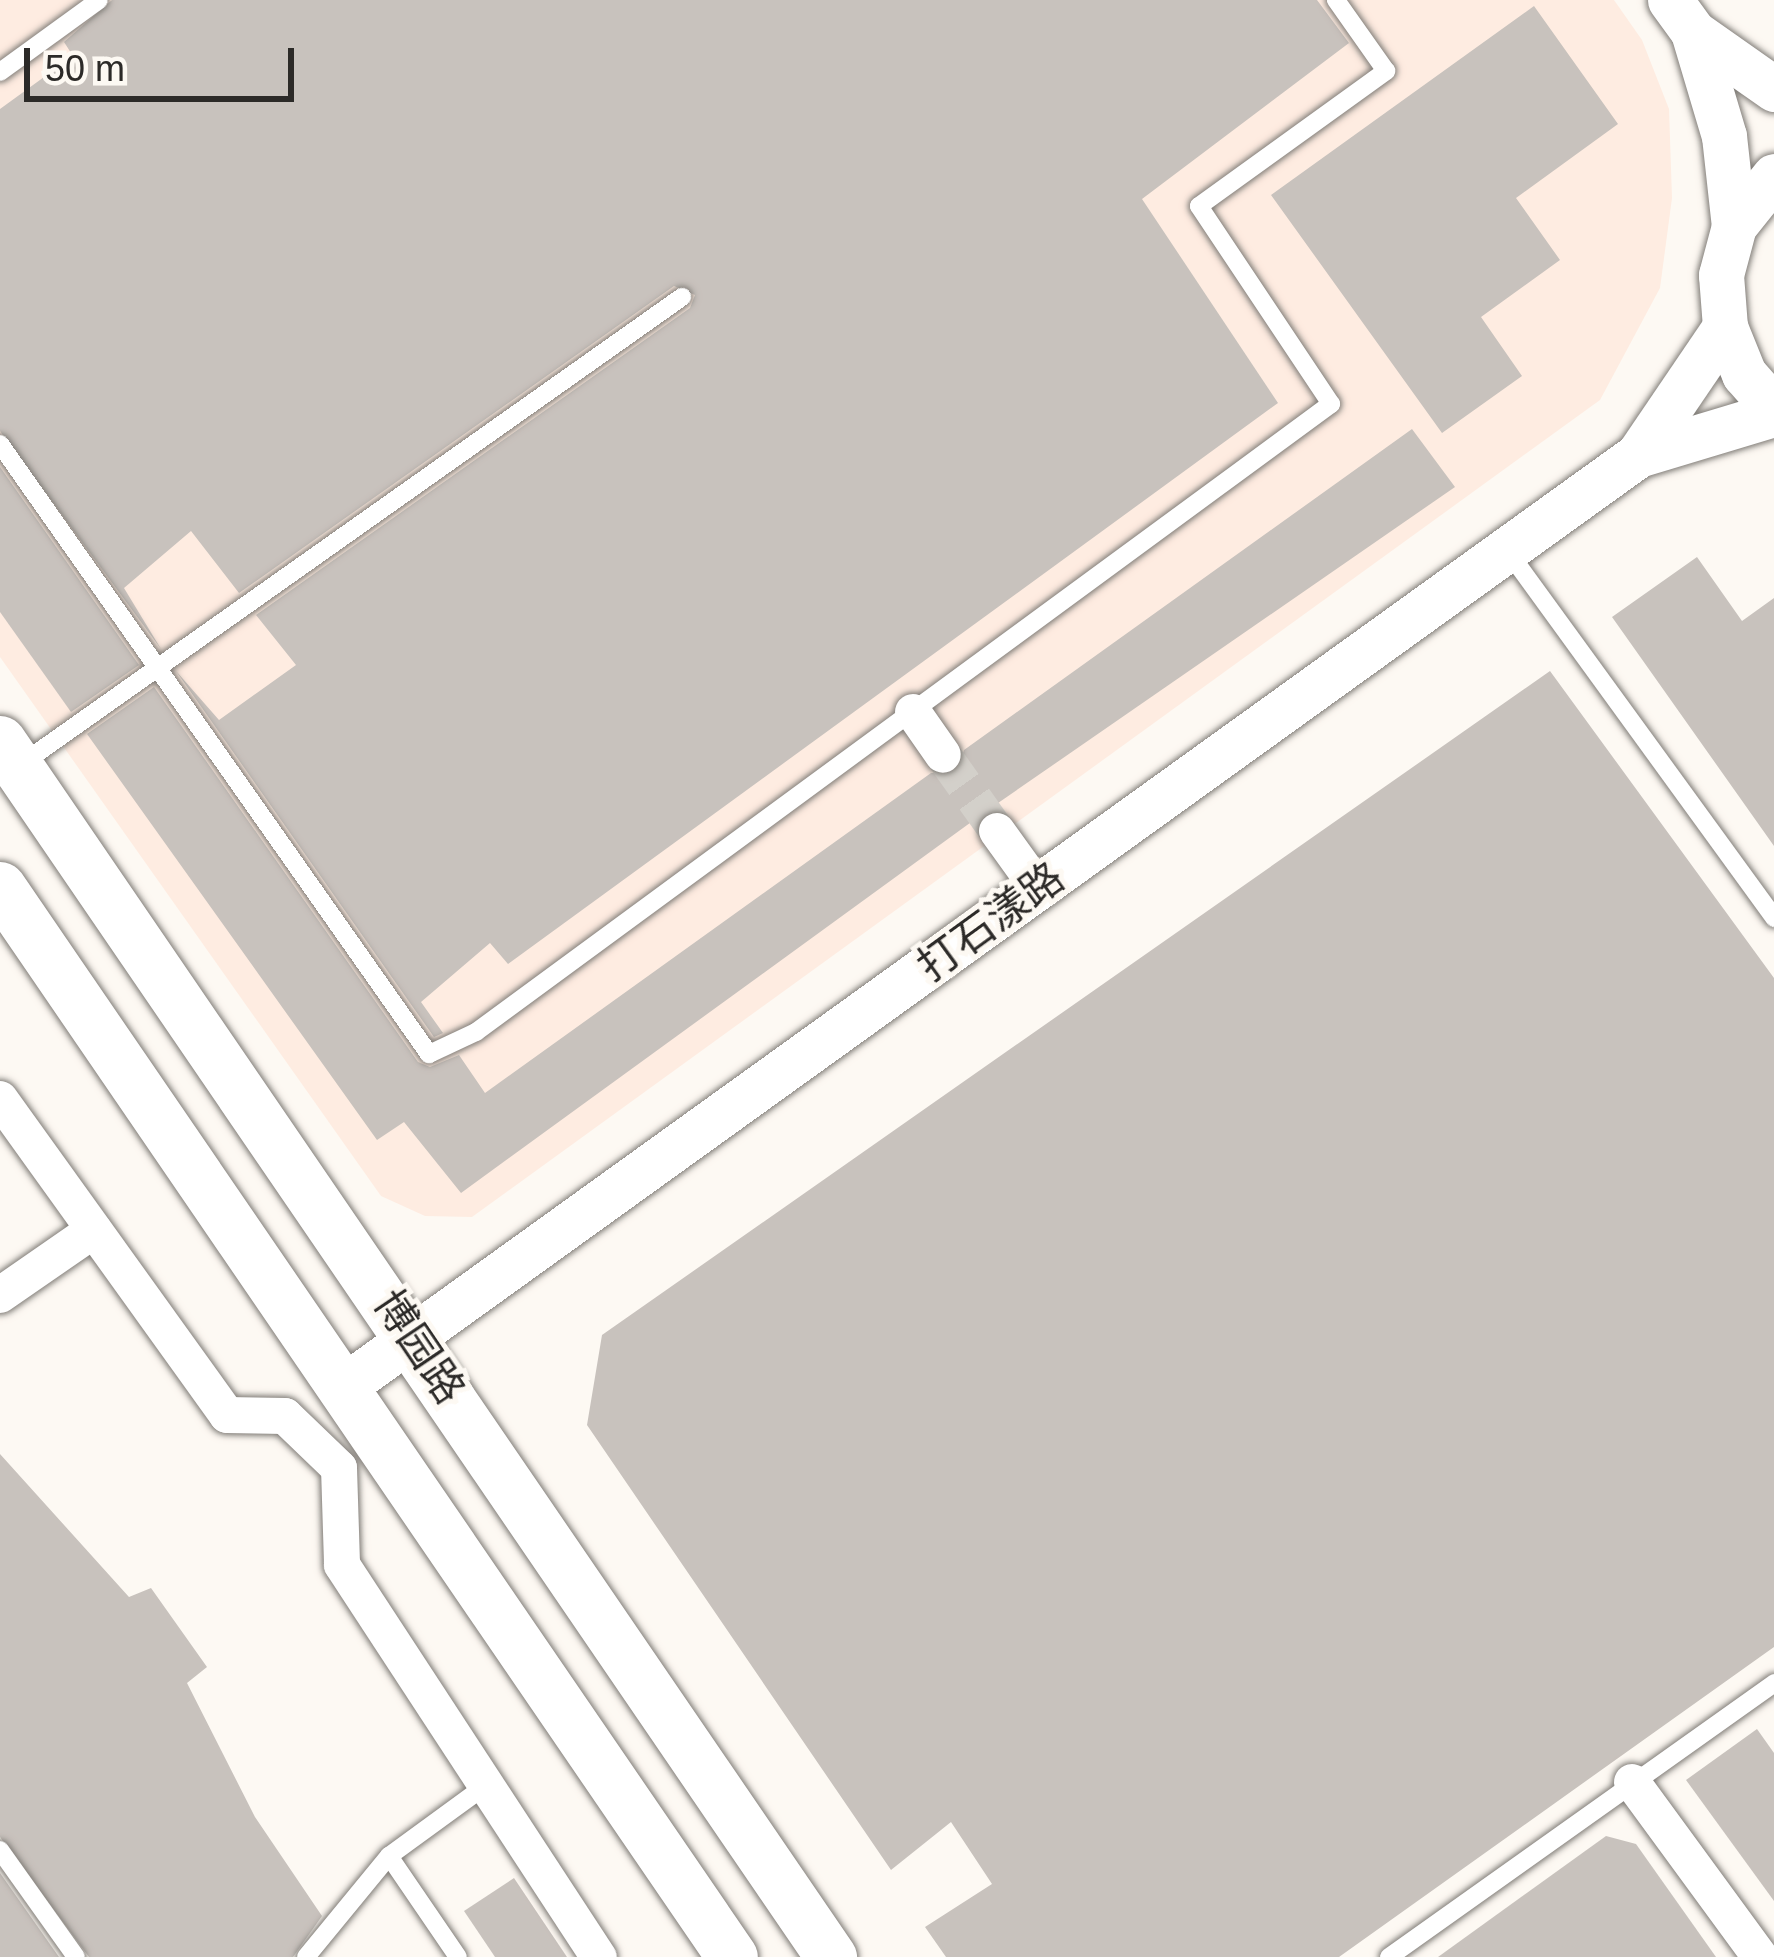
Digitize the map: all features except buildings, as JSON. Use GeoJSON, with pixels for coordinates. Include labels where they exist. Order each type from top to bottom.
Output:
{"type":"FeatureCollection","features":[{"type":"Feature","properties":{"kind":"main road","name":"博园路"},"geometry":{"type":"LineString","coordinates":[[9,754],[414,1339],[831,1957]]}},
{"type":"Feature","properties":{"kind":"main road","name":"博园路"},"geometry":{"type":"LineString","coordinates":[[0,887],[732,1957]]}},
{"type":"Feature","properties":{"kind":"street"},"geometry":{"type":"LineString","coordinates":[[1682,16],[1774,89]]}},
{"type":"Feature","properties":{"kind":"street"},"geometry":{"type":"LineString","coordinates":[[1638,455],[1774,411],[1744,374],[1725,326],[1721,275],[1734,226],[1724,136],[1682,16]]}},
{"type":"Feature","properties":{"kind":"street"},"geometry":{"type":"LineString","coordinates":[[1734,226],[1774,176]]}},
{"type":"Feature","properties":{"kind":"street"},"geometry":{"type":"LineString","coordinates":[[1638,455],[1725,326]]}},
{"type":"Feature","properties":{"kind":"street","name":"打石漾路"},"geometry":{"type":"LineString","coordinates":[[357,1408],[414,1339],[1638,455]]}},
{"type":"Feature","properties":{"kind":"street"},"geometry":{"type":"LineString","coordinates":[[913,712],[943,755]]}},
{"type":"Feature","properties":{"kind":"street"},"geometry":{"type":"LineString","coordinates":[[997,831],[1038,888]]}},
{"type":"Feature","properties":{"kind":"street"},"geometry":{"type":"LineString","coordinates":[[0,1099],[227,1415],[285,1416],[339,1468]]}},
{"type":"Feature","properties":{"kind":"street"},"geometry":{"type":"LineString","coordinates":[[0,1295],[94,1230]]}},
{"type":"Feature","properties":{"kind":"street"},"geometry":{"type":"LineString","coordinates":[[357,1408],[339,1468],[342,1565],[599,1957]]}},
{"type":"Feature","properties":{"kind":"street"},"geometry":{"type":"LineString","coordinates":[[1632,1782],[1760,1957]]}},
{"type":"Feature","properties":{"kind":"lane"},"geometry":{"type":"LineString","coordinates":[[0,72],[99,0]]}},
{"type":"Feature","properties":{"kind":"lane"},"geometry":{"type":"LineString","coordinates":[[0,444],[429,1054],[476,1032],[1331,404],[1199,206],[1386,71],[1336,0]]}},
{"type":"Feature","properties":{"kind":"lane"},"geometry":{"type":"LineString","coordinates":[[9,754],[156,667],[682,297]]}},
{"type":"Feature","properties":{"kind":"lane"},"geometry":{"type":"LineString","coordinates":[[1507,550],[1774,918]]}},
{"type":"Feature","properties":{"kind":"lane"},"geometry":{"type":"LineString","coordinates":[[1389,1957],[1774,1684]]}},
{"type":"Feature","properties":{"kind":"lane"},"geometry":{"type":"LineString","coordinates":[[306,1957],[389,1856],[485,1786]]}},
{"type":"Feature","properties":{"kind":"lane"},"geometry":{"type":"LineString","coordinates":[[0,1850],[76,1957]]}},
{"type":"Feature","properties":{"kind":"lane"},"geometry":{"type":"LineString","coordinates":[[389,1856],[458,1957]]}},
{"type":"Feature","properties":{"kind":"shaded area"},"geometry":{"type":"Polygon","coordinates":[[[0,0],[1614,0],[1642,40],[1669,109],[1672,198],[1660,288],[1600,400],[472,1217],[425,1216],[381,1196],[0,657],[0,0]]]}},
{"type":"Feature","properties":{"kind":"tunnel"},"geometry":{"type":"LineString","coordinates":[[943,755],[997,831]]}}]}
